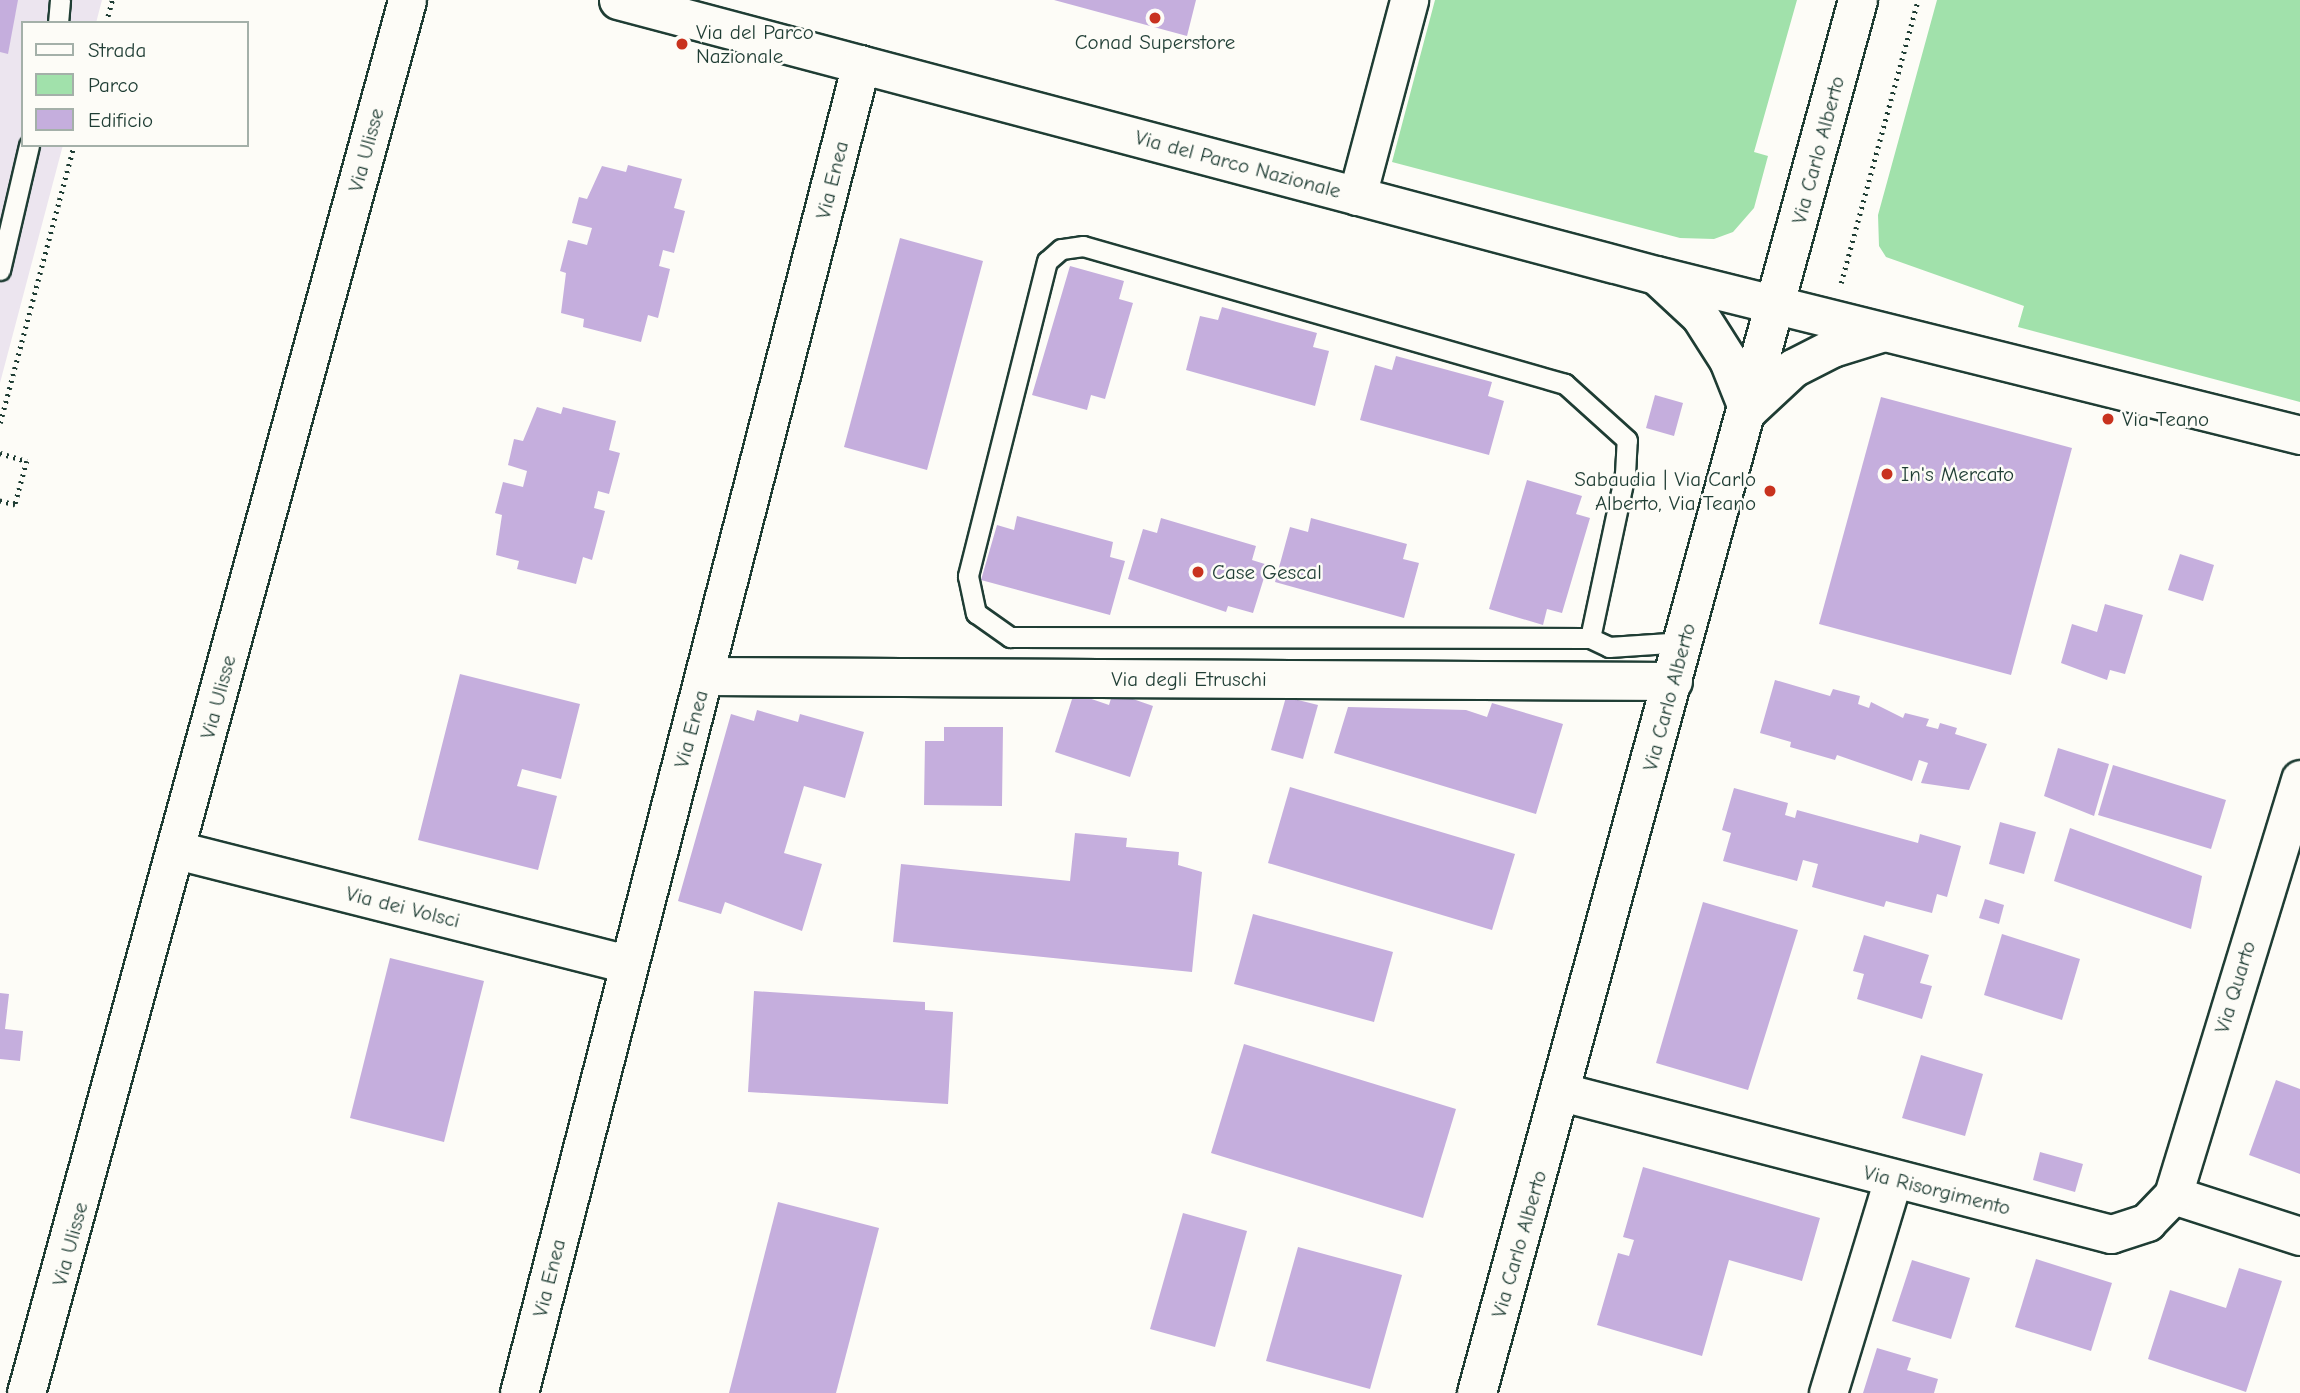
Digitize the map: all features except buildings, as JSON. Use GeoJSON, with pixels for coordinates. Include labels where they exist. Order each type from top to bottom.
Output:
{"type":"FeatureCollection","features":[{"type":"Feature","properties":{"kind":"street","name":"Via Ulisse"},"geometry":{"type":"LineString","coordinates":[[26,1393],[177,850],[407,0]]}},
{"type":"Feature","properties":{"kind":"street","name":"Via del Parco Nazionale"},"geometry":{"type":"LineString","coordinates":[[618,0],[1776,305]]}},
{"type":"Feature","properties":{"kind":"street"},"geometry":{"type":"LineString","coordinates":[[1357,196],[1409,0]]}},
{"type":"Feature","properties":{"kind":"street","name":"Via Carlo Alberto"},"geometry":{"type":"LineString","coordinates":[[1478,1393],[1858,0]]}},
{"type":"Feature","properties":{"kind":"street","name":"Via Enea"},"geometry":{"type":"LineString","coordinates":[[519,1393],[861,64]]}},
{"type":"Feature","properties":{"kind":"street","name":"Via del Parco Nazionale"},"geometry":{"type":"LineString","coordinates":[[1656,275],[1700,316],[1728,360],[1748,410]]}},
{"type":"Feature","properties":{"kind":"street"},"geometry":{"type":"LineString","coordinates":[[1776,305],[2300,435]]}},
{"type":"Feature","properties":{"kind":"street"},"geometry":{"type":"LineString","coordinates":[[1748,410],[1793,368],[1832,348],[1885,331]]}},
{"type":"Feature","properties":{"kind":"street","name":"Via degli Etruschi"},"geometry":{"type":"LineString","coordinates":[[705,676],[1673,681]]}},
{"type":"Feature","properties":{"kind":"street","name":"Via Quarto"},"geometry":{"type":"LineString","coordinates":[[2173,1195],[2300,779]]}},
{"type":"Feature","properties":{"kind":"street","name":"Via dei Volsci"},"geometry":{"type":"LineString","coordinates":[[177,850],[629,964]]}},
{"type":"Feature","properties":{"kind":"street","name":"Via Risorgimento"},"geometry":{"type":"LineString","coordinates":[[1562,1092],[2111,1234],[2147,1222],[2173,1195]]}},
{"type":"Feature","properties":{"kind":"street"},"geometry":{"type":"LineString","coordinates":[[1828,1393],[1893,1179]]}},
{"type":"Feature","properties":{"kind":"street"},"geometry":{"type":"LineString","coordinates":[[2173,1195],[2300,1236]]}},
{"type":"Feature","properties":{"kind":"lane"},"geometry":{"type":"LineString","coordinates":[[58,21],[61,0]]}},
{"type":"Feature","properties":{"kind":"lane"},"geometry":{"type":"LineString","coordinates":[[0,270],[29,147]]}},
{"type":"Feature","properties":{"kind":"lane"},"geometry":{"type":"LineString","coordinates":[[1590,638],[1625,474],[1627,439],[1565,384],[1083,246],[1061,249],[1047,261],[968,576],[976,614],[1010,637],[1590,638],[1609,647],[1684,642]]}},
{"type":"Feature","properties":{"kind":"path"},"geometry":{"type":"LineString","coordinates":[[107,21],[112,0]]}},
{"type":"Feature","properties":{"kind":"path"},"geometry":{"type":"LineString","coordinates":[[1832,320],[1918,0]]}},
{"type":"Feature","properties":{"kind":"path"},"geometry":{"type":"LineString","coordinates":[[0,423],[73,147]]}},
{"type":"Feature","properties":{"kind":"path"},"geometry":{"type":"LineString","coordinates":[[0,453],[26,461],[15,505],[0,500]]}},
{"type":"Feature","properties":{"kind":"shaded area"},"geometry":{"type":"Polygon","coordinates":[[[0,0],[102,0],[97,21],[21,21],[21,147],[62,147],[0,383],[0,0]]]}},
{"type":"Feature","properties":{"kind":"green space"},"geometry":{"type":"Polygon","coordinates":[[[1435,0],[1797,0],[1754,152],[1768,156],[1754,208],[1733,232],[1714,239],[1680,238],[1392,162],[1435,0]]]}},
{"type":"Feature","properties":{"kind":"green space"},"geometry":{"type":"Polygon","coordinates":[[[1937,0],[2300,0],[2300,402],[2018,327],[2024,306],[1886,257],[1879,246],[1878,215],[1937,0]]]}},
{"type":"Feature","properties":{"kind":"place","name":"Conad Superstore"},"geometry":{"type":"Point","coordinates":[1155,18]}},
{"type":"Feature","properties":{"kind":"place","name":"Via del Parco Nazionale"},"geometry":{"type":"Point","coordinates":[682,44]}},
{"type":"Feature","properties":{"kind":"place","name":"Via Teano"},"geometry":{"type":"Point","coordinates":[2108,419]}},
{"type":"Feature","properties":{"kind":"place","name":"In's Mercato"},"geometry":{"type":"Point","coordinates":[1887,474]}},
{"type":"Feature","properties":{"kind":"place","name":"Sabaudia | Via Carlo Alberto, Via Teano"},"geometry":{"type":"Point","coordinates":[1770,491]}},
{"type":"Feature","properties":{"kind":"place","name":"Case Gescal"},"geometry":{"type":"Point","coordinates":[1198,572]}}]}
